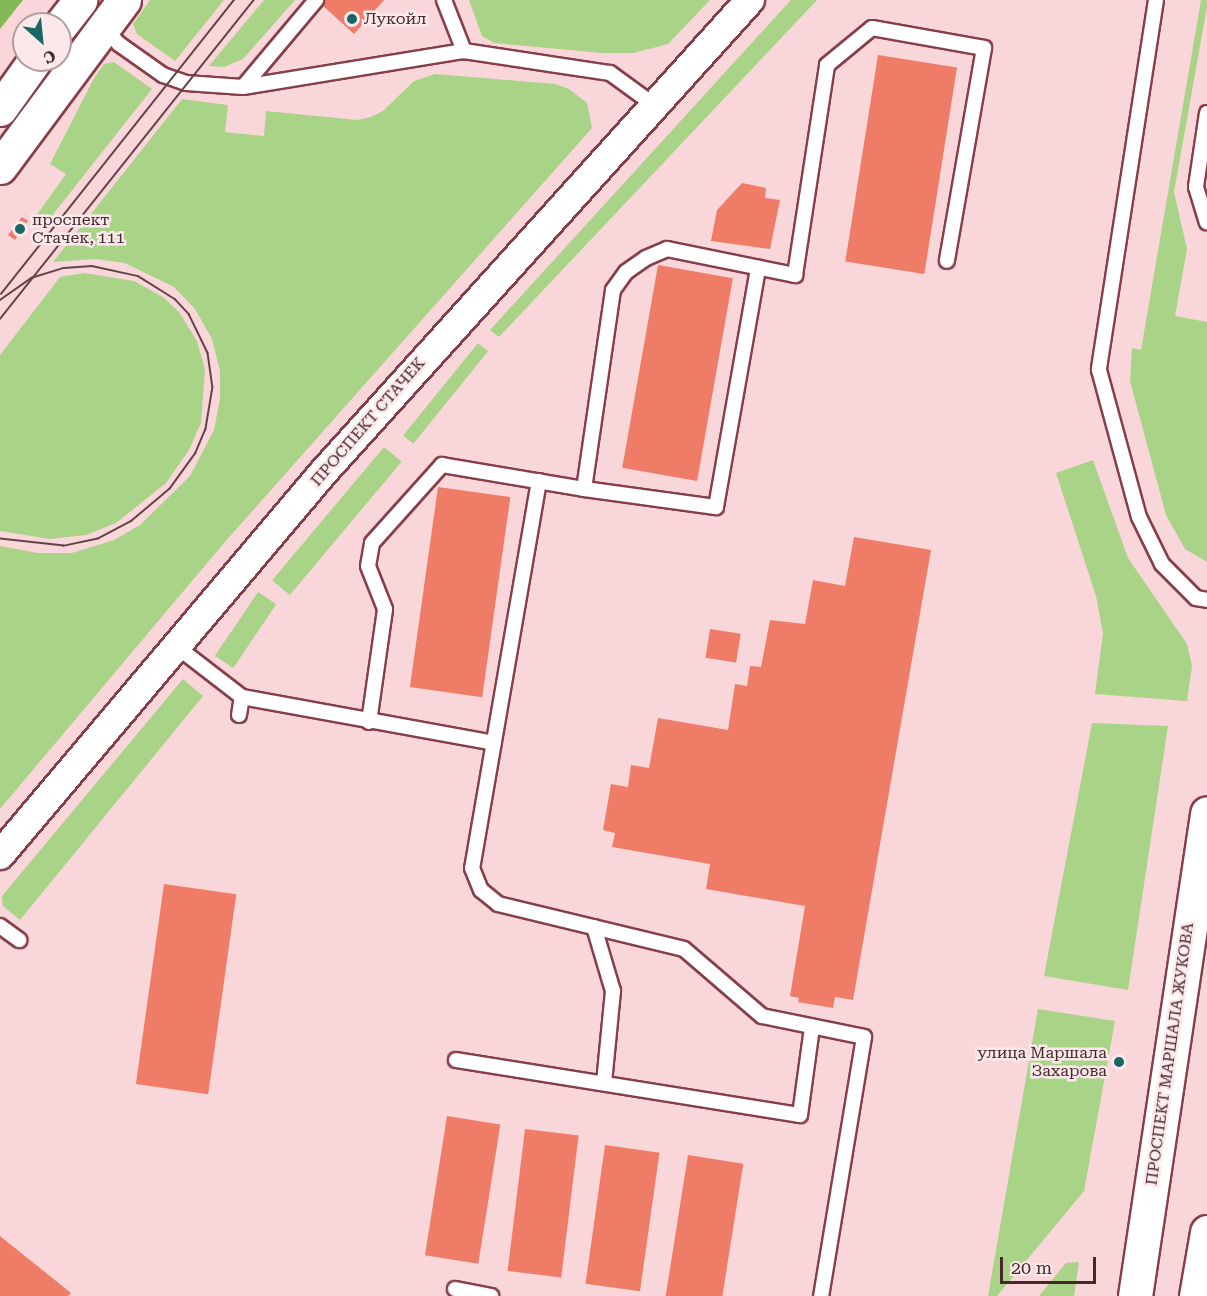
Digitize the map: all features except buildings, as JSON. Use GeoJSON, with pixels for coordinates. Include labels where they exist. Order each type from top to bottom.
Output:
{"type":"FeatureCollection","features":[{"type":"Feature","properties":{"kind":"main road"},"geometry":{"type":"LineString","coordinates":[[71,12],[80,0]]}},
{"type":"Feature","properties":{"kind":"main road"},"geometry":{"type":"LineString","coordinates":[[0,167],[124,0]]}},
{"type":"Feature","properties":{"kind":"main road"},"geometry":{"type":"LineString","coordinates":[[0,109],[26,72]]}},
{"type":"Feature","properties":{"kind":"main road","name":"ПРОСПЕКТ МАРШАЛА ЖУКОВА"},"geometry":{"type":"LineString","coordinates":[[1135,1296],[1207,813]]}},
{"type":"Feature","properties":{"kind":"main road"},"geometry":{"type":"LineString","coordinates":[[1197,1296],[1207,1232]]}},
{"type":"Feature","properties":{"kind":"street","name":"ПРОСПЕКТ СТАЧЕК"},"geometry":{"type":"LineString","coordinates":[[0,855],[359,432],[750,0]]}},
{"type":"Feature","properties":{"kind":"lane"},"geometry":{"type":"LineString","coordinates":[[243,87],[316,0]]}},
{"type":"Feature","properties":{"kind":"lane"},"geometry":{"type":"LineString","coordinates":[[444,0],[465,51]]}},
{"type":"Feature","properties":{"kind":"lane"},"geometry":{"type":"LineString","coordinates":[[1155,0],[1099,370],[1139,517],[1162,564],[1196,598],[1207,600]]}},
{"type":"Feature","properties":{"kind":"lane"},"geometry":{"type":"LineString","coordinates":[[103,27],[118,44],[170,78],[243,87],[465,51],[610,73],[654,105]]}},
{"type":"Feature","properties":{"kind":"lane"},"geometry":{"type":"LineString","coordinates":[[584,489],[613,290],[626,272],[667,249],[795,274],[827,65],[872,28],[984,48],[947,261]]}},
{"type":"Feature","properties":{"kind":"lane"},"geometry":{"type":"LineString","coordinates":[[1207,113],[1196,187],[1207,222]]}},
{"type":"Feature","properties":{"kind":"lane"},"geometry":{"type":"LineString","coordinates":[[369,722],[385,609],[368,566],[372,543],[442,465],[584,489],[716,507],[758,268]]}},
{"type":"Feature","properties":{"kind":"lane"},"geometry":{"type":"LineString","coordinates":[[539,481],[471,868],[481,890],[498,904],[684,949],[762,1016],[864,1037],[821,1296]]}},
{"type":"Feature","properties":{"kind":"lane"},"geometry":{"type":"LineString","coordinates":[[176,646],[242,697],[494,743]]}},
{"type":"Feature","properties":{"kind":"lane"},"geometry":{"type":"LineString","coordinates":[[239,715],[242,697]]}},
{"type":"Feature","properties":{"kind":"lane"},"geometry":{"type":"LineString","coordinates":[[0,926],[19,940]]}},
{"type":"Feature","properties":{"kind":"lane"},"geometry":{"type":"LineString","coordinates":[[594,927],[613,991],[604,1083]]}},
{"type":"Feature","properties":{"kind":"lane"},"geometry":{"type":"LineString","coordinates":[[456,1060],[800,1115],[812,1027]]}},
{"type":"Feature","properties":{"kind":"lane"},"geometry":{"type":"LineString","coordinates":[[456,1289],[491,1296]]}},
{"type":"Feature","properties":{"kind":"green space"},"geometry":{"type":"Polygon","coordinates":[[[0,0],[23,0],[12,12],[0,29],[0,0]]]}},
{"type":"Feature","properties":{"kind":"green space"},"geometry":{"type":"Polygon","coordinates":[[[150,0],[224,0],[175,61],[137,34],[133,24],[150,0]]]}},
{"type":"Feature","properties":{"kind":"green space"},"geometry":{"type":"Polygon","coordinates":[[[264,0],[295,0],[243,59],[224,67],[209,66],[264,0]]]}},
{"type":"Feature","properties":{"kind":"green space"},"geometry":{"type":"Polygon","coordinates":[[[469,0],[710,0],[668,44],[634,53],[601,53],[494,43],[482,36],[469,0]]]}},
{"type":"Feature","properties":{"kind":"green space"},"geometry":{"type":"Polygon","coordinates":[[[791,0],[817,0],[499,337],[490,330],[791,0]]]}},
{"type":"Feature","properties":{"kind":"green space"},"geometry":{"type":"Polygon","coordinates":[[[1201,0],[1207,0],[1207,7],[1174,192],[1187,249],[1175,316],[1207,322],[1207,562],[1185,549],[1166,515],[1130,381],[1132,348],[1141,350],[1201,0]]]}},
{"type":"Feature","properties":{"kind":"green space"},"geometry":{"type":"Polygon","coordinates":[[[114,62],[152,89],[43,227],[33,220],[66,174],[50,164],[93,80],[104,64],[114,62]]]}},
{"type":"Feature","properties":{"kind":"green space"},"geometry":{"type":"Polygon","coordinates":[[[435,74],[555,84],[569,89],[587,103],[592,128],[224,543],[0,809],[0,546],[38,553],[72,553],[114,540],[140,525],[190,476],[214,430],[220,399],[220,371],[212,339],[195,309],[174,287],[125,263],[95,259],[53,262],[182,99],[228,105],[225,132],[264,136],[266,111],[357,120],[371,117],[383,111],[414,81],[435,74]]]}},
{"type":"Feature","properties":{"kind":"green space"},"geometry":{"type":"Polygon","coordinates":[[[84,273],[134,281],[163,297],[179,312],[197,341],[205,369],[201,423],[189,450],[166,483],[116,523],[86,535],[50,539],[0,531],[0,355],[60,277],[84,273]]]}},
{"type":"Feature","properties":{"kind":"green space"},"geometry":{"type":"Polygon","coordinates":[[[478,343],[488,351],[413,444],[403,435],[478,343]]]}},
{"type":"Feature","properties":{"kind":"green space"},"geometry":{"type":"Polygon","coordinates":[[[384,447],[402,462],[290,595],[272,580],[384,447]]]}},
{"type":"Feature","properties":{"kind":"green space"},"geometry":{"type":"Polygon","coordinates":[[[1093,460],[1128,558],[1187,644],[1192,666],[1187,701],[1095,694],[1103,633],[1096,596],[1056,473],[1093,460]]]}},
{"type":"Feature","properties":{"kind":"green space"},"geometry":{"type":"Polygon","coordinates":[[[258,592],[276,604],[233,668],[215,656],[258,592]]]}},
{"type":"Feature","properties":{"kind":"green space"},"geometry":{"type":"Polygon","coordinates":[[[183,679],[203,696],[20,920],[3,906],[2,896],[183,679]]]}},
{"type":"Feature","properties":{"kind":"green space"},"geometry":{"type":"Polygon","coordinates":[[[1092,723],[1168,726],[1128,990],[1044,976],[1092,723]]]}},
{"type":"Feature","properties":{"kind":"green space"},"geometry":{"type":"Polygon","coordinates":[[[1038,1009],[1115,1021],[1084,1191],[997,1296],[988,1296],[1038,1009]]]}},
{"type":"Feature","properties":{"kind":"green space"},"geometry":{"type":"Polygon","coordinates":[[[1079,1262],[1074,1296],[1039,1296],[1066,1263],[1079,1262]]]}},
{"type":"Feature","properties":{"kind":"tram line"},"geometry":{"type":"LineString","coordinates":[[1,294],[234,0]]}},
{"type":"Feature","properties":{"kind":"tram line"},"geometry":{"type":"LineString","coordinates":[[0,319],[254,0]]}},
{"type":"Feature","properties":{"kind":"tram line"},"geometry":{"type":"LineString","coordinates":[[0,300],[31,278],[64,268],[92,266],[138,276],[175,299],[189,314],[208,353],[213,387],[206,429],[196,453],[170,489],[132,521],[98,539],[64,546],[0,539]]}},
{"type":"Feature","properties":{"kind":"place","name":"Лукойл"},"geometry":{"type":"Point","coordinates":[352,19]}},
{"type":"Feature","properties":{"kind":"place","name":"проспект Стачек, 111"},"geometry":{"type":"Point","coordinates":[20,229]}},
{"type":"Feature","properties":{"kind":"place","name":"улица Маршала Захарова"},"geometry":{"type":"Point","coordinates":[1119,1062]}}]}
